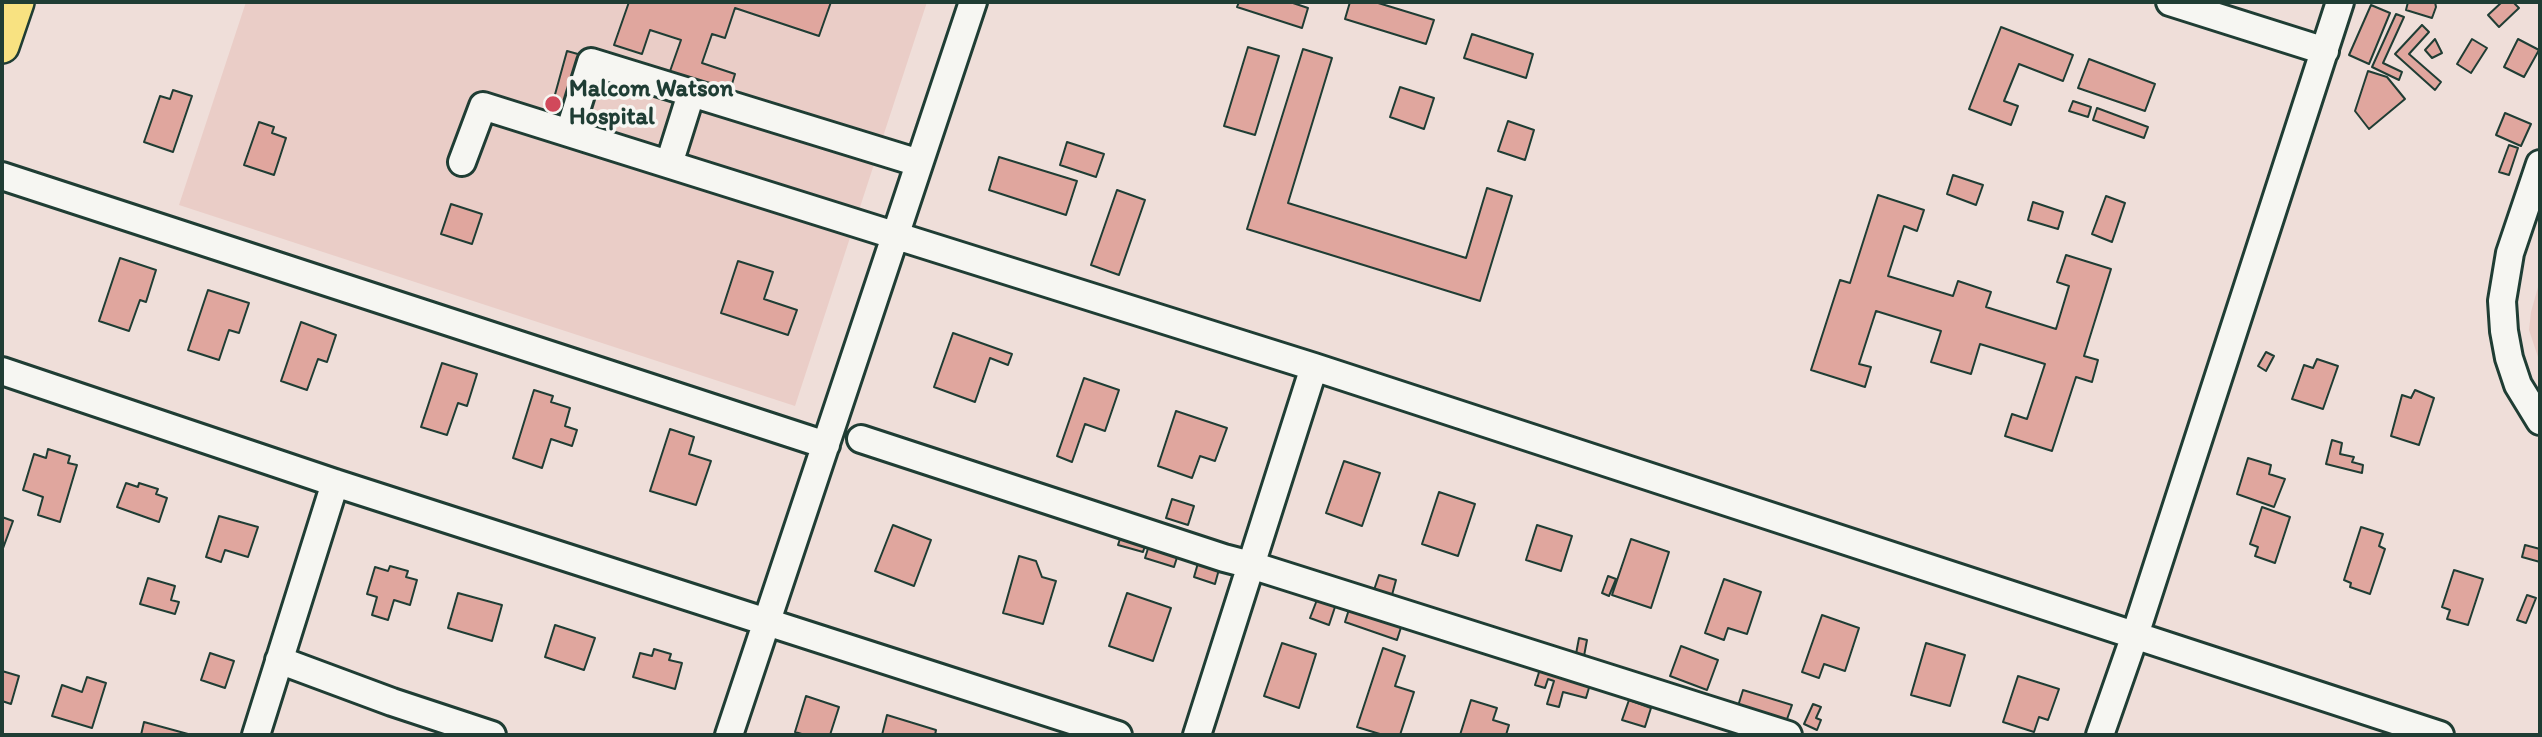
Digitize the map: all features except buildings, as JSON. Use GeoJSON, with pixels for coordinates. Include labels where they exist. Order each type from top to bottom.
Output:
{"type":"FeatureCollection","features":[{"type":"Feature","properties":{"kind":"main road"},"geometry":{"type":"LineString","coordinates":[[2,46],[18,2]]}},
{"type":"Feature","properties":{"kind":"street"},"geometry":{"type":"LineString","coordinates":[[729,735],[973,2]]}},
{"type":"Feature","properties":{"kind":"street"},"geometry":{"type":"LineString","coordinates":[[2169,2],[2325,51]]}},
{"type":"Feature","properties":{"kind":"street"},"geometry":{"type":"LineString","coordinates":[[2100,735],[2135,635],[2340,2]]}},
{"type":"Feature","properties":{"kind":"street"},"geometry":{"type":"LineString","coordinates":[[569,133],[592,62],[919,163]]}},
{"type":"Feature","properties":{"kind":"street"},"geometry":{"type":"LineString","coordinates":[[669,164],[691,94]]}},
{"type":"Feature","properties":{"kind":"street"},"geometry":{"type":"LineString","coordinates":[[462,162],[483,106],[1314,367],[2440,735]]}},
{"type":"Feature","properties":{"kind":"street"},"geometry":{"type":"LineString","coordinates":[[2540,164],[2510,253],[2502,301],[2509,358],[2518,384],[2540,421]]}},
{"type":"Feature","properties":{"kind":"street"},"geometry":{"type":"LineString","coordinates":[[2,176],[826,445]]}},
{"type":"Feature","properties":{"kind":"street"},"geometry":{"type":"LineString","coordinates":[[1197,735],[1314,367]]}},
{"type":"Feature","properties":{"kind":"street"},"geometry":{"type":"LineString","coordinates":[[2,371],[335,484],[1118,735]]}},
{"type":"Feature","properties":{"kind":"street"},"geometry":{"type":"LineString","coordinates":[[861,439],[1224,558],[1788,735]]}},
{"type":"Feature","properties":{"kind":"street"},"geometry":{"type":"LineString","coordinates":[[256,735],[335,484]]}},
{"type":"Feature","properties":{"kind":"street"},"geometry":{"type":"LineString","coordinates":[[279,660],[391,702],[492,735]]}},
{"type":"Feature","properties":{"kind":"shaded area","name":"Malcom Watson Hospital"},"geometry":{"type":"Polygon","coordinates":[[[246,2],[927,2],[795,406],[179,205],[246,2]]]}},
{"type":"Feature","properties":{"kind":"shaded area"},"geometry":{"type":"Polygon","coordinates":[[[2540,280],[2540,363],[2529,330],[2540,280]]]}},
{"type":"Feature","properties":{"kind":"place","name":"Malcom Watson Hospital"},"geometry":{"type":"Point","coordinates":[553,104]}}]}
